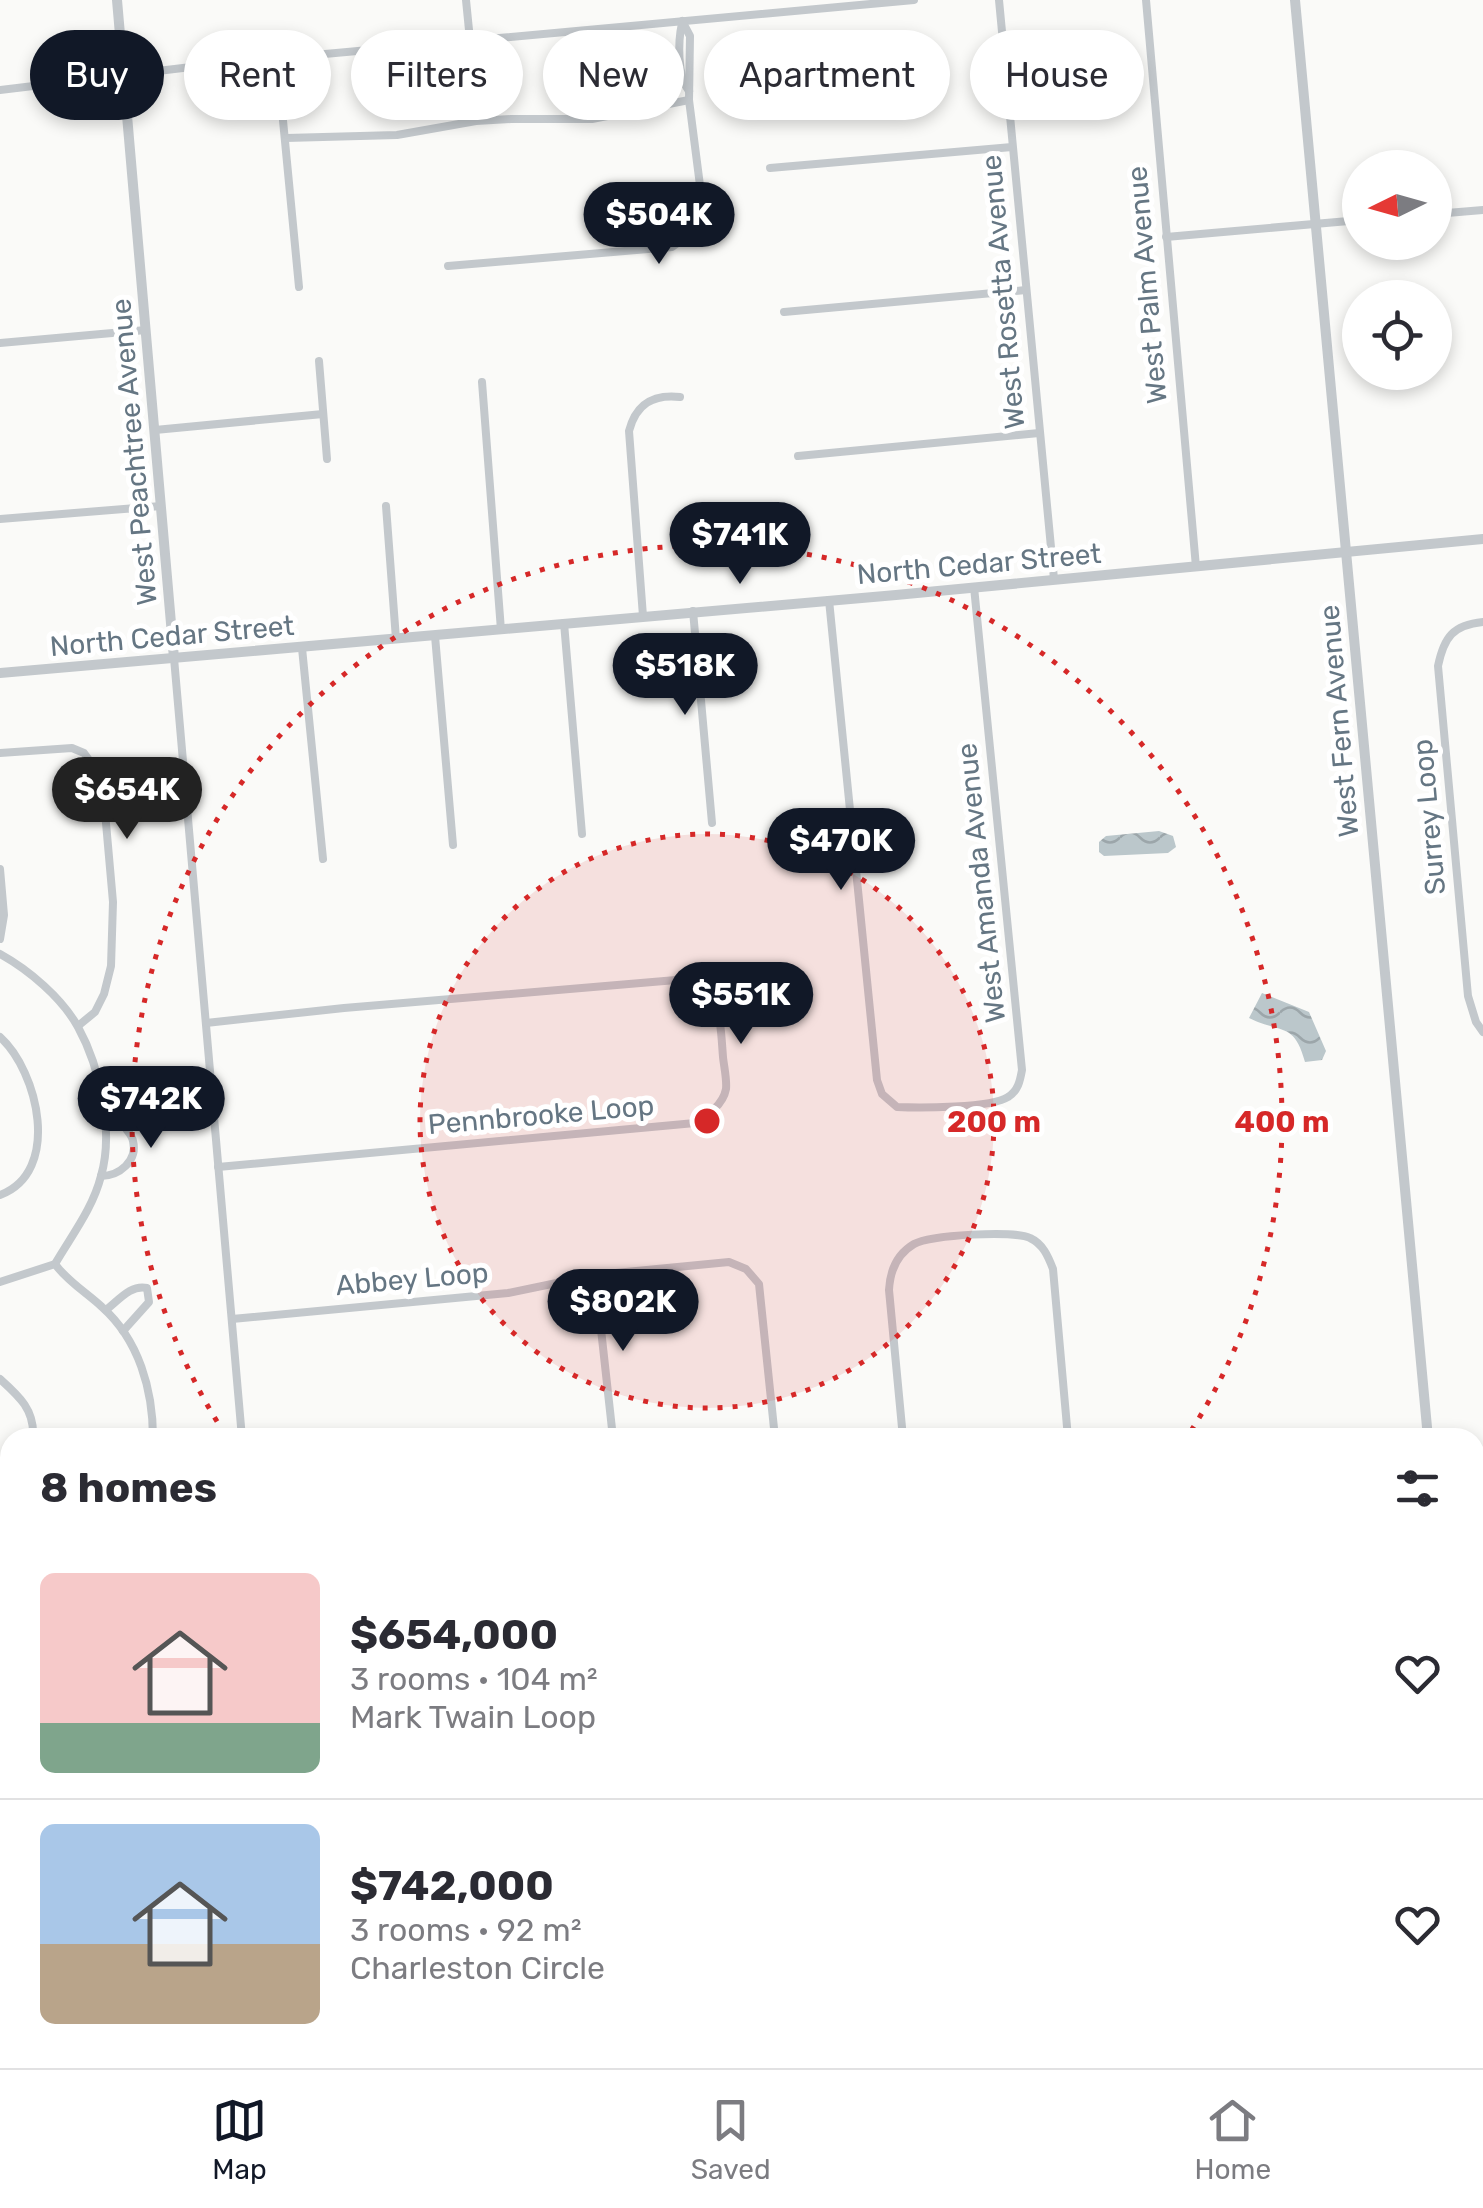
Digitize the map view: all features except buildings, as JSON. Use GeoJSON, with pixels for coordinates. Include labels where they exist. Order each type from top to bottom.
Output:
{"type":"FeatureCollection","features":[{"type":"Feature","properties":{"kind":"street","name":"West Peachtree Avenue"},"geometry":{"type":"LineString","coordinates":[[118,0],[120,30]]}},
{"type":"Feature","properties":{"kind":"street"},"geometry":{"type":"LineString","coordinates":[[466,0],[469,30]]}},
{"type":"Feature","properties":{"kind":"street"},"geometry":{"type":"LineString","coordinates":[[523,35],[843,3],[914,0]]}},
{"type":"Feature","properties":{"kind":"street","name":"West Rosetta Avenue"},"geometry":{"type":"LineString","coordinates":[[1000,0],[1054,579]]}},
{"type":"Feature","properties":{"kind":"street","name":"West Palm Avenue"},"geometry":{"type":"LineString","coordinates":[[1146,0],[1196,566]]}},
{"type":"Feature","properties":{"kind":"street","name":"West Fern Avenue"},"geometry":{"type":"LineString","coordinates":[[1295,0],[1427,1428]]}},
{"type":"Feature","properties":{"kind":"street"},"geometry":{"type":"LineString","coordinates":[[448,266],[616,254],[683,241],[698,223],[702,202],[690,95],[690,36],[682,21]]}},
{"type":"Feature","properties":{"kind":"street"},"geometry":{"type":"LineString","coordinates":[[0,90],[30,86]]}},
{"type":"Feature","properties":{"kind":"street"},"geometry":{"type":"LineString","coordinates":[[286,138],[398,135],[511,118],[592,119],[690,95]]}},
{"type":"Feature","properties":{"kind":"street","name":"West Peachtree Avenue"},"geometry":{"type":"LineString","coordinates":[[128,120],[241,1428]]}},
{"type":"Feature","properties":{"kind":"street"},"geometry":{"type":"LineString","coordinates":[[284,120],[299,286]]}},
{"type":"Feature","properties":{"kind":"street"},"geometry":{"type":"LineString","coordinates":[[770,168],[1012,147]]}},
{"type":"Feature","properties":{"kind":"street"},"geometry":{"type":"LineString","coordinates":[[1452,213],[1483,210]]}},
{"type":"Feature","properties":{"kind":"street"},"geometry":{"type":"LineString","coordinates":[[1166,237],[1342,222]]}},
{"type":"Feature","properties":{"kind":"street"},"geometry":{"type":"LineString","coordinates":[[784,312],[1026,290]]}},
{"type":"Feature","properties":{"kind":"street"},"geometry":{"type":"LineString","coordinates":[[0,343],[146,330]]}},
{"type":"Feature","properties":{"kind":"street"},"geometry":{"type":"LineString","coordinates":[[320,361],[327,459]]}},
{"type":"Feature","properties":{"kind":"street"},"geometry":{"type":"LineString","coordinates":[[482,382],[501,630]]}},
{"type":"Feature","properties":{"kind":"street"},"geometry":{"type":"LineString","coordinates":[[643,616],[629,431],[638,410],[648,400],[680,397]]}},
{"type":"Feature","properties":{"kind":"street"},"geometry":{"type":"LineString","coordinates":[[154,430],[324,414]]}},
{"type":"Feature","properties":{"kind":"street"},"geometry":{"type":"LineString","coordinates":[[798,456],[1039,433]]}},
{"type":"Feature","properties":{"kind":"street"},"geometry":{"type":"LineString","coordinates":[[0,519],[161,506]]}},
{"type":"Feature","properties":{"kind":"street"},"geometry":{"type":"LineString","coordinates":[[386,506],[396,639]]}},
{"type":"Feature","properties":{"kind":"street","name":"North Cedar Street"},"geometry":{"type":"LineString","coordinates":[[0,673],[1483,539]]}},
{"type":"Feature","properties":{"kind":"street","name":"West Amanda Avenue"},"geometry":{"type":"LineString","coordinates":[[830,600],[877,1080],[882,1094],[898,1107],[1000,1102],[1018,1089],[1022,1070],[974,587]]}},
{"type":"Feature","properties":{"kind":"street"},"geometry":{"type":"LineString","coordinates":[[693,611],[712,823]]}},
{"type":"Feature","properties":{"kind":"street","name":"Surrey Loop"},"geometry":{"type":"LineString","coordinates":[[1483,622],[1451,632],[1443,643],[1438,666],[1468,996],[1483,1032]]}},
{"type":"Feature","properties":{"kind":"street"},"geometry":{"type":"LineString","coordinates":[[564,624],[582,834]]}},
{"type":"Feature","properties":{"kind":"street"},"geometry":{"type":"LineString","coordinates":[[435,636],[452,845]]}},
{"type":"Feature","properties":{"kind":"street"},"geometry":{"type":"LineString","coordinates":[[302,648],[323,858]]}},
{"type":"Feature","properties":{"kind":"street"},"geometry":{"type":"LineString","coordinates":[[0,752],[72,748],[94,763],[102,778],[113,902],[111,966],[95,1012],[78,1026]]}},
{"type":"Feature","properties":{"kind":"street"},"geometry":{"type":"LineString","coordinates":[[0,868],[4,915],[0,939]]}},
{"type":"Feature","properties":{"kind":"street"},"geometry":{"type":"LineString","coordinates":[[0,954],[40,983],[78,1026],[91,1061],[108,1142],[93,1201],[55,1264],[0,1282]]}},
{"type":"Feature","properties":{"kind":"street","name":"Pennbrooke Loop"},"geometry":{"type":"LineString","coordinates":[[206,1022],[676,980],[693,982],[706,991],[717,1009],[722,1036],[726,1090],[709,1114],[695,1122],[218,1167]]}},
{"type":"Feature","properties":{"kind":"street"},"geometry":{"type":"LineString","coordinates":[[0,1038],[23,1072],[38,1116],[40,1135],[36,1157],[23,1180],[0,1195]]}},
{"type":"Feature","properties":{"kind":"street"},"geometry":{"type":"LineString","coordinates":[[102,1176],[116,1174],[132,1157],[133,1141],[124,1126],[106,1122]]}},
{"type":"Feature","properties":{"kind":"street"},"geometry":{"type":"LineString","coordinates":[[902,1428],[889,1290],[893,1267],[900,1256],[919,1242],[1013,1233],[1038,1244],[1053,1269],[1067,1428]]}},
{"type":"Feature","properties":{"kind":"street"},"geometry":{"type":"LineString","coordinates":[[55,1264],[106,1310],[123,1332],[145,1375],[153,1428]]}},
{"type":"Feature","properties":{"kind":"street","name":"Abbey Loop"},"geometry":{"type":"LineString","coordinates":[[232,1319],[508,1293],[596,1274],[738,1264],[754,1276],[762,1298],[775,1428]]}},
{"type":"Feature","properties":{"kind":"street"},"geometry":{"type":"LineString","coordinates":[[596,1274],[612,1428]]}},
{"type":"Feature","properties":{"kind":"street"},"geometry":{"type":"LineString","coordinates":[[106,1310],[139,1286],[146,1288],[149,1302],[123,1332]]}},
{"type":"Feature","properties":{"kind":"street"},"geometry":{"type":"LineString","coordinates":[[0,1379],[20,1396],[31,1414],[32,1428]]}},
{"type":"Feature","properties":{"kind":"water"},"geometry":{"type":"Polygon","coordinates":[[[1159,831],[1173,836],[1176,847],[1168,853],[1104,856],[1099,852],[1099,842],[1106,836],[1159,831]]]}},
{"type":"Feature","properties":{"kind":"water"},"geometry":{"type":"Polygon","coordinates":[[[1262,993],[1309,1012],[1326,1051],[1322,1060],[1305,1062],[1291,1034],[1249,1018],[1262,993]]]}}]}
